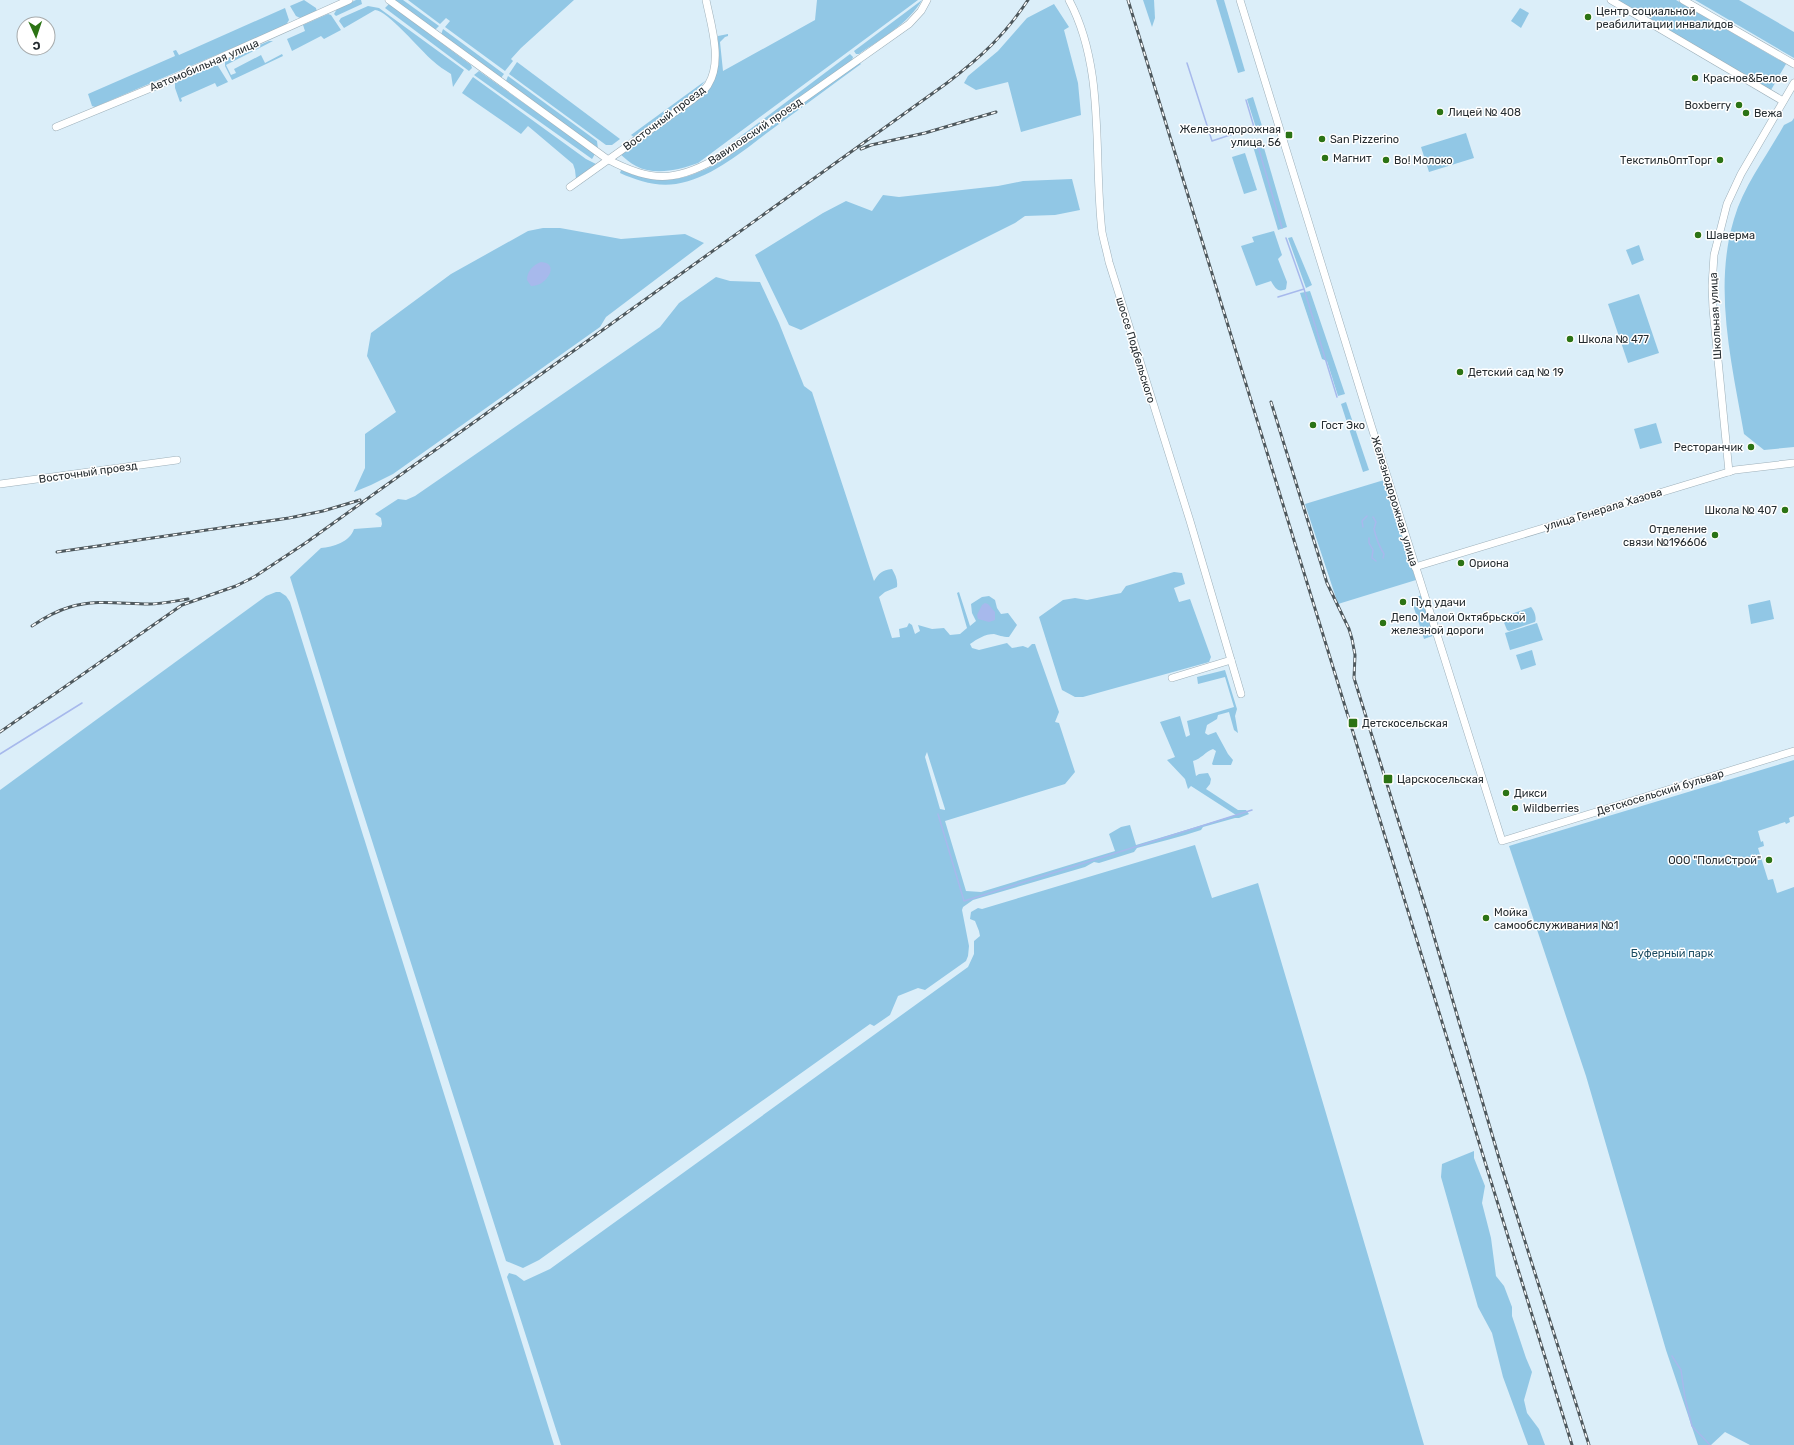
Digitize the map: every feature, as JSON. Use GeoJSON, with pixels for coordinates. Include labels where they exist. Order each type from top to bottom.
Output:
{"type":"FeatureCollection","features":[{"type":"Feature","properties":{"kind":"street","name":"Автомобильная улица"},"geometry":{"type":"LineString","coordinates":[[56,127],[168,82],[349,0]]}},
{"type":"Feature","properties":{"kind":"street","name":"Вавиловский проезд"},"geometry":{"type":"LineString","coordinates":[[390,0],[607,159],[634,172],[648,176],[674,176],[698,169],[725,154],[909,24],[921,11],[927,0]]}},
{"type":"Feature","properties":{"kind":"street","name":"Восточный проезд"},"geometry":{"type":"LineString","coordinates":[[570,187],[607,159],[692,100],[708,85],[714,69],[715,58],[706,0]]}},
{"type":"Feature","properties":{"kind":"street","name":"шоссе Подбельского"},"geometry":{"type":"LineString","coordinates":[[1069,0],[1083,32],[1091,67],[1102,233],[1109,262],[1241,694]]}},
{"type":"Feature","properties":{"kind":"street","name":"Железнодорожная улица"},"geometry":{"type":"LineString","coordinates":[[1240,0],[1415,567],[1502,841]]}},
{"type":"Feature","properties":{"kind":"street"},"geometry":{"type":"LineString","coordinates":[[1611,0],[1784,101]]}},
{"type":"Feature","properties":{"kind":"street"},"geometry":{"type":"LineString","coordinates":[[1683,0],[1794,64]]}},
{"type":"Feature","properties":{"kind":"street","name":"Школьная улица"},"geometry":{"type":"LineString","coordinates":[[1729,472],[1713,309],[1712,286],[1714,255],[1722,219],[1733,189],[1794,83]]}},
{"type":"Feature","properties":{"kind":"street","name":"Восточный проезд"},"geometry":{"type":"LineString","coordinates":[[0,484],[177,460]]}},
{"type":"Feature","properties":{"kind":"street","name":"улица Генерала Хазова"},"geometry":{"type":"LineString","coordinates":[[1415,567],[1729,472],[1794,463]]}},
{"type":"Feature","properties":{"kind":"street"},"geometry":{"type":"LineString","coordinates":[[1172,678],[1231,660]]}},
{"type":"Feature","properties":{"kind":"street","name":"Детскосельский бульвар"},"geometry":{"type":"LineString","coordinates":[[1502,841],[1794,751]]}},
{"type":"Feature","properties":{"kind":"green space"},"geometry":{"type":"Polygon","coordinates":[[[304,0],[316,8],[317,12],[300,18],[296,16],[290,6],[304,0]]]}},
{"type":"Feature","properties":{"kind":"green space"},"geometry":{"type":"Polygon","coordinates":[[[356,0],[361,0],[362,4],[336,16],[334,14],[337,9],[356,0]]]}},
{"type":"Feature","properties":{"kind":"green space"},"geometry":{"type":"Polygon","coordinates":[[[395,0],[403,0],[439,26],[436,29],[433,29],[395,0]]]}},
{"type":"Feature","properties":{"kind":"green space"},"geometry":{"type":"Polygon","coordinates":[[[408,0],[574,0],[521,48],[511,59],[513,61],[505,71],[445,27],[450,21],[446,18],[440,24],[408,0]]]}},
{"type":"Feature","properties":{"kind":"green space"},"geometry":{"type":"Polygon","coordinates":[[[817,0],[918,0],[698,163],[675,170],[651,171],[636,166],[620,154],[705,93],[715,75],[718,63],[718,36],[728,34],[728,36],[720,42],[723,71],[815,20],[817,0]]]}},
{"type":"Feature","properties":{"kind":"green space"},"geometry":{"type":"Polygon","coordinates":[[[922,0],[916,9],[902,23],[859,54],[856,54],[854,51],[922,0]]]}},
{"type":"Feature","properties":{"kind":"green space"},"geometry":{"type":"Polygon","coordinates":[[[1143,0],[1154,0],[1155,18],[1152,27],[1143,0]]]}},
{"type":"Feature","properties":{"kind":"green space"},"geometry":{"type":"Polygon","coordinates":[[[1216,0],[1224,0],[1245,71],[1238,73],[1216,0]]]}},
{"type":"Feature","properties":{"kind":"green space"},"geometry":{"type":"Polygon","coordinates":[[[1616,0],[1676,0],[1786,64],[1771,90],[1616,0]]]}},
{"type":"Feature","properties":{"kind":"green space"},"geometry":{"type":"Polygon","coordinates":[[[1695,0],[1739,0],[1794,32],[1794,58],[1695,0]]]}},
{"type":"Feature","properties":{"kind":"green space"},"geometry":{"type":"Polygon","coordinates":[[[389,4],[471,65],[472,68],[469,71],[385,8],[389,4]]]}},
{"type":"Feature","properties":{"kind":"green space"},"geometry":{"type":"Polygon","coordinates":[[[1054,4],[1069,27],[1064,30],[1078,83],[1081,115],[1021,132],[1008,82],[976,90],[964,83],[968,76],[998,51],[1027,18],[1054,4]]]}},
{"type":"Feature","properties":{"kind":"green space"},"geometry":{"type":"Polygon","coordinates":[[[368,6],[379,8],[464,70],[453,87],[451,74],[435,63],[395,24],[380,12],[375,10],[344,28],[339,21],[341,18],[368,6]]]}},
{"type":"Feature","properties":{"kind":"green space"},"geometry":{"type":"Polygon","coordinates":[[[285,8],[289,20],[286,25],[95,107],[92,106],[88,94],[175,56],[173,51],[176,50],[179,55],[285,8]]]}},
{"type":"Feature","properties":{"kind":"green space"},"geometry":{"type":"Polygon","coordinates":[[[1520,8],[1529,13],[1521,28],[1511,21],[1520,8]]]}},
{"type":"Feature","properties":{"kind":"green space"},"geometry":{"type":"Polygon","coordinates":[[[328,14],[331,15],[341,30],[324,39],[321,36],[292,51],[287,39],[305,31],[303,25],[328,14]]]}},
{"type":"Feature","properties":{"kind":"green space"},"geometry":{"type":"Polygon","coordinates":[[[443,29],[504,74],[501,78],[441,35],[443,29]]]}},
{"type":"Feature","properties":{"kind":"green space"},"geometry":{"type":"Polygon","coordinates":[[[269,41],[273,41],[226,65],[231,75],[236,73],[234,69],[261,55],[265,63],[282,54],[283,56],[232,80],[225,66],[227,59],[269,41]]]}},
{"type":"Feature","properties":{"kind":"green space"},"geometry":{"type":"Polygon","coordinates":[[[850,54],[853,57],[852,60],[724,152],[705,163],[850,54]]]}},
{"type":"Feature","properties":{"kind":"green space"},"geometry":{"type":"Polygon","coordinates":[[[517,62],[620,139],[612,145],[606,145],[509,74],[517,62]]]}},
{"type":"Feature","properties":{"kind":"green space"},"geometry":{"type":"Polygon","coordinates":[[[859,62],[861,64],[728,162],[703,176],[676,184],[661,185],[640,181],[620,173],[621,170],[649,179],[661,180],[685,177],[710,167],[723,160],[859,62]]]}},
{"type":"Feature","properties":{"kind":"green space"},"geometry":{"type":"Polygon","coordinates":[[[215,65],[218,66],[228,82],[217,87],[215,83],[181,98],[182,101],[180,102],[175,88],[175,83],[215,65]]]}},
{"type":"Feature","properties":{"kind":"green space"},"geometry":{"type":"Polygon","coordinates":[[[479,71],[595,154],[592,159],[474,75],[479,71]]]}},
{"type":"Feature","properties":{"kind":"green space"},"geometry":{"type":"Polygon","coordinates":[[[508,76],[597,141],[598,149],[506,81],[508,76]]]}},
{"type":"Feature","properties":{"kind":"green space"},"geometry":{"type":"Polygon","coordinates":[[[473,77],[586,159],[596,164],[576,179],[573,164],[528,126],[521,134],[462,93],[473,77]]]}},
{"type":"Feature","properties":{"kind":"green space"},"geometry":{"type":"Polygon","coordinates":[[[705,81],[695,93],[634,137],[631,135],[705,81]]]}},
{"type":"Feature","properties":{"kind":"green space"},"geometry":{"type":"Polygon","coordinates":[[[1253,97],[1263,129],[1257,131],[1247,99],[1253,97]]]}},
{"type":"Feature","properties":{"kind":"green space"},"geometry":{"type":"Polygon","coordinates":[[[1794,118],[1794,447],[1764,450],[1744,434],[1730,354],[1725,299],[1725,272],[1728,245],[1738,206],[1756,171],[1784,125],[1792,121],[1794,118]]]}},
{"type":"Feature","properties":{"kind":"green space"},"geometry":{"type":"Polygon","coordinates":[[[1466,133],[1474,158],[1429,172],[1421,147],[1466,133]]]}},
{"type":"Feature","properties":{"kind":"green space"},"geometry":{"type":"Polygon","coordinates":[[[1262,141],[1287,227],[1278,230],[1252,143],[1262,141]]]}},
{"type":"Feature","properties":{"kind":"green space"},"geometry":{"type":"Polygon","coordinates":[[[1245,153],[1257,190],[1244,194],[1232,157],[1245,153]]]}},
{"type":"Feature","properties":{"kind":"green space"},"geometry":{"type":"Polygon","coordinates":[[[1072,179],[1080,210],[1055,215],[1025,216],[1015,223],[801,330],[789,325],[755,255],[823,213],[846,201],[872,211],[883,195],[899,197],[998,186],[1023,181],[1072,179]]]}},
{"type":"Feature","properties":{"kind":"green space"},"geometry":{"type":"Polygon","coordinates":[[[543,228],[560,228],[621,239],[685,234],[704,243],[606,317],[600,327],[393,474],[354,492],[365,468],[365,434],[396,412],[367,356],[371,333],[451,274],[528,231],[543,228]]]}},
{"type":"Feature","properties":{"kind":"green space"},"geometry":{"type":"Polygon","coordinates":[[[1274,231],[1282,255],[1278,259],[1287,282],[1286,289],[1283,290],[1275,288],[1271,281],[1256,286],[1241,246],[1254,242],[1252,237],[1274,231]]]}},
{"type":"Feature","properties":{"kind":"green space"},"geometry":{"type":"Polygon","coordinates":[[[1292,237],[1312,285],[1306,288],[1288,238],[1292,237]]]}},
{"type":"Feature","properties":{"kind":"green space"},"geometry":{"type":"Polygon","coordinates":[[[1639,245],[1644,260],[1632,265],[1626,250],[1639,245]]]}},
{"type":"Feature","properties":{"kind":"green space"},"geometry":{"type":"Polygon","coordinates":[[[716,277],[730,281],[760,282],[779,323],[804,386],[812,392],[874,581],[881,572],[889,569],[892,569],[896,577],[897,587],[885,592],[879,597],[892,638],[900,637],[899,629],[907,627],[909,623],[912,625],[915,634],[920,631],[918,625],[932,629],[944,628],[950,635],[960,634],[967,628],[957,593],[959,592],[970,626],[976,621],[972,613],[971,604],[982,597],[989,596],[995,600],[997,608],[1001,614],[1008,613],[1017,625],[1009,637],[994,634],[987,635],[970,644],[972,648],[979,650],[1007,643],[1012,648],[1023,646],[1028,648],[1032,644],[1035,644],[1059,712],[1055,722],[1059,723],[1075,772],[1065,784],[945,821],[966,891],[981,892],[1115,851],[1109,834],[1121,827],[1130,825],[1136,845],[1236,815],[1191,786],[1188,789],[1185,779],[1167,760],[1175,757],[1160,722],[1180,716],[1186,737],[1190,735],[1187,721],[1234,707],[1225,677],[1198,684],[1197,677],[1225,670],[1237,709],[1235,716],[1238,733],[1234,730],[1229,712],[1218,715],[1217,719],[1207,725],[1205,733],[1208,735],[1216,732],[1233,760],[1231,765],[1213,765],[1216,751],[1213,749],[1193,761],[1196,776],[1199,774],[1208,773],[1211,779],[1210,784],[1206,789],[1238,810],[1246,810],[1249,814],[1203,827],[1201,830],[1193,833],[1137,848],[1134,852],[1099,863],[1094,862],[1085,867],[973,900],[963,907],[962,910],[969,946],[966,961],[925,990],[918,988],[898,996],[890,1015],[874,1026],[870,1024],[539,1260],[523,1268],[506,1261],[352,778],[290,577],[321,548],[340,543],[352,534],[354,529],[381,527],[381,518],[375,514],[398,499],[406,500],[415,496],[660,327],[679,303],[716,277]],[[927,752],[925,757],[940,809],[945,810],[927,752]]]}},
{"type":"Feature","properties":{"kind":"green space"},"geometry":{"type":"Polygon","coordinates":[[[1310,291],[1345,394],[1338,396],[1327,361],[1322,359],[1300,293],[1310,291]]]}},
{"type":"Feature","properties":{"kind":"green space"},"geometry":{"type":"Polygon","coordinates":[[[1639,294],[1659,353],[1628,363],[1608,304],[1639,294]]]}},
{"type":"Feature","properties":{"kind":"green space"},"geometry":{"type":"Polygon","coordinates":[[[1346,402],[1369,470],[1363,472],[1341,404],[1346,402]]]}},
{"type":"Feature","properties":{"kind":"green space"},"geometry":{"type":"Polygon","coordinates":[[[1656,423],[1662,443],[1640,449],[1634,429],[1656,423]]]}},
{"type":"Feature","properties":{"kind":"green space"},"geometry":{"type":"Polygon","coordinates":[[[1384,480],[1416,580],[1338,604],[1305,504],[1384,480]]]}},
{"type":"Feature","properties":{"kind":"green space"},"geometry":{"type":"Polygon","coordinates":[[[1174,572],[1182,573],[1185,584],[1174,588],[1179,602],[1190,599],[1211,657],[1209,662],[1083,697],[1075,697],[1062,690],[1039,617],[1063,600],[1075,598],[1087,600],[1121,593],[1126,586],[1174,572]]]}},
{"type":"Feature","properties":{"kind":"green space"},"geometry":{"type":"Polygon","coordinates":[[[280,592],[286,596],[290,602],[554,1445],[0,1445],[0,790],[266,596],[280,592]]]}},
{"type":"Feature","properties":{"kind":"green space"},"geometry":{"type":"Polygon","coordinates":[[[1422,595],[1435,635],[1424,639],[1411,599],[1422,595]]]}},
{"type":"Feature","properties":{"kind":"green space"},"geometry":{"type":"Polygon","coordinates":[[[1770,600],[1774,619],[1751,624],[1748,605],[1770,600]]]}},
{"type":"Feature","properties":{"kind":"green space"},"geometry":{"type":"Polygon","coordinates":[[[1531,607],[1535,614],[1535,622],[1509,631],[1507,630],[1503,617],[1531,607]]]}},
{"type":"Feature","properties":{"kind":"green space"},"geometry":{"type":"Polygon","coordinates":[[[1537,623],[1543,640],[1510,650],[1505,633],[1537,623]]]}},
{"type":"Feature","properties":{"kind":"green space"},"geometry":{"type":"Polygon","coordinates":[[[1532,650],[1536,665],[1521,670],[1516,655],[1532,650]]]}},
{"type":"Feature","properties":{"kind":"green space","name":"Буферный парк"},"geometry":{"type":"Polygon","coordinates":[[[1794,760],[1794,816],[1789,818],[1790,822],[1786,824],[1785,822],[1758,831],[1761,842],[1763,841],[1764,846],[1758,848],[1768,880],[1773,879],[1777,893],[1794,887],[1794,1445],[1750,1445],[1725,1432],[1711,1445],[1698,1445],[1666,1350],[1586,1076],[1509,846],[1794,760]]]}},
{"type":"Feature","properties":{"kind":"green space"},"geometry":{"type":"Polygon","coordinates":[[[1195,845],[1212,898],[1258,883],[1424,1445],[561,1445],[507,1277],[509,1273],[516,1275],[524,1281],[550,1269],[968,967],[974,954],[974,941],[980,936],[975,921],[970,919],[971,912],[978,908],[982,909],[1195,845]]]}},
{"type":"Feature","properties":{"kind":"green space"},"geometry":{"type":"Polygon","coordinates":[[[1474,1151],[1474,1158],[1485,1186],[1482,1203],[1491,1238],[1496,1276],[1504,1286],[1512,1307],[1512,1316],[1532,1372],[1524,1400],[1527,1413],[1539,1429],[1545,1445],[1528,1445],[1503,1377],[1492,1333],[1478,1307],[1441,1177],[1442,1164],[1474,1151]]]}},
{"type":"Feature","properties":{"kind":"shaded area"},"geometry":{"type":"Polygon","coordinates":[[[541,262],[547,263],[550,266],[551,270],[549,275],[542,283],[531,286],[527,280],[529,271],[541,262]]]}},
{"type":"Feature","properties":{"kind":"shaded area"},"geometry":{"type":"Polygon","coordinates":[[[985,603],[988,604],[995,612],[995,620],[989,622],[978,619],[977,615],[982,605],[985,603]]]}},
{"type":"Feature","properties":{"kind":"waterway"},"geometry":{"type":"LineString","coordinates":[[1187,63],[1212,141],[1254,127],[1246,100]]}},
{"type":"Feature","properties":{"kind":"waterway"},"geometry":{"type":"LineString","coordinates":[[1257,143],[1282,228]]}},
{"type":"Feature","properties":{"kind":"waterway"},"geometry":{"type":"LineString","coordinates":[[1286,238],[1304,289],[1337,397]]}},
{"type":"Feature","properties":{"kind":"waterway"},"geometry":{"type":"LineString","coordinates":[[1278,297],[1304,289]]}},
{"type":"Feature","properties":{"kind":"waterway"},"geometry":{"type":"LineString","coordinates":[[1363,527],[1362,521],[1367,516]]}},
{"type":"Feature","properties":{"kind":"waterway"},"geometry":{"type":"LineString","coordinates":[[1373,517],[1376,522],[1374,529],[1376,536],[1384,554],[1383,558]]}},
{"type":"Feature","properties":{"kind":"waterway"},"geometry":{"type":"LineString","coordinates":[[1369,538],[1369,543],[1373,550],[1372,558],[1376,561]]}},
{"type":"Feature","properties":{"kind":"waterway"},"geometry":{"type":"LineString","coordinates":[[0,754],[82,703]]}},
{"type":"Feature","properties":{"kind":"waterway"},"geometry":{"type":"LineString","coordinates":[[938,814],[964,901],[1252,810]]}},
{"type":"Feature","properties":{"kind":"waterway"},"geometry":{"type":"LineString","coordinates":[[1672,1356],[1681,1370],[1685,1398],[1692,1426],[1710,1445]]}},
{"type":"Feature","properties":{"kind":"railway"},"geometry":{"type":"LineString","coordinates":[[0,732],[182,605],[236,586],[254,577],[307,542],[947,83],[971,64],[1001,35],[1028,0]]}},
{"type":"Feature","properties":{"kind":"railway"},"geometry":{"type":"LineString","coordinates":[[1128,0],[1572,1445]]}},
{"type":"Feature","properties":{"kind":"railway"},"geometry":{"type":"LineString","coordinates":[[861,149],[871,145],[925,133],[996,112]]}},
{"type":"Feature","properties":{"kind":"railway"},"geometry":{"type":"LineString","coordinates":[[1271,402],[1327,583],[1349,629],[1355,655],[1354,678],[1428,916],[1501,1165],[1589,1445]]}},
{"type":"Feature","properties":{"kind":"railway"},"geometry":{"type":"LineString","coordinates":[[57,552],[289,518],[323,511],[360,500]]}},
{"type":"Feature","properties":{"kind":"railway"},"geometry":{"type":"LineString","coordinates":[[32,626],[65,609],[90,603],[154,604],[188,599]]}},
{"type":"Feature","properties":{"kind":"place","name":"Центр социальной реабилитации инвалидов"},"geometry":{"type":"Point","coordinates":[1588,17]}},
{"type":"Feature","properties":{"kind":"place","name":"Красное&Белое"},"geometry":{"type":"Point","coordinates":[1695,78]}},
{"type":"Feature","properties":{"kind":"place","name":"Boxberry"},"geometry":{"type":"Point","coordinates":[1739,105]}},
{"type":"Feature","properties":{"kind":"place","name":"Лицей № 408"},"geometry":{"type":"Point","coordinates":[1440,112]}},
{"type":"Feature","properties":{"kind":"place","name":"Вежа"},"geometry":{"type":"Point","coordinates":[1746,113]}},
{"type":"Feature","properties":{"kind":"place","name":"Железнодорожная улица, 56"},"geometry":{"type":"Point","coordinates":[1289,135]}},
{"type":"Feature","properties":{"kind":"place","name":"San Pizzerino"},"geometry":{"type":"Point","coordinates":[1322,139]}},
{"type":"Feature","properties":{"kind":"place","name":"Магнит"},"geometry":{"type":"Point","coordinates":[1325,158]}},
{"type":"Feature","properties":{"kind":"place","name":"Во! Молоко"},"geometry":{"type":"Point","coordinates":[1386,160]}},
{"type":"Feature","properties":{"kind":"place","name":"ТекстильОптТорг"},"geometry":{"type":"Point","coordinates":[1720,160]}},
{"type":"Feature","properties":{"kind":"place","name":"Шаверма"},"geometry":{"type":"Point","coordinates":[1698,235]}},
{"type":"Feature","properties":{"kind":"place","name":"Школа № 477"},"geometry":{"type":"Point","coordinates":[1570,339]}},
{"type":"Feature","properties":{"kind":"place","name":"Детский сад № 19"},"geometry":{"type":"Point","coordinates":[1460,372]}},
{"type":"Feature","properties":{"kind":"place","name":"Гост Эко"},"geometry":{"type":"Point","coordinates":[1313,425]}},
{"type":"Feature","properties":{"kind":"place","name":"Ресторанчик"},"geometry":{"type":"Point","coordinates":[1751,447]}},
{"type":"Feature","properties":{"kind":"place","name":"Школа № 407"},"geometry":{"type":"Point","coordinates":[1785,510]}},
{"type":"Feature","properties":{"kind":"place","name":"Отделение связи №196606"},"geometry":{"type":"Point","coordinates":[1715,535]}},
{"type":"Feature","properties":{"kind":"place","name":"Ориона"},"geometry":{"type":"Point","coordinates":[1461,563]}},
{"type":"Feature","properties":{"kind":"place","name":"Пуд удачи"},"geometry":{"type":"Point","coordinates":[1403,602]}},
{"type":"Feature","properties":{"kind":"place","name":"Депо Малой Октябрьской железной дороги"},"geometry":{"type":"Point","coordinates":[1383,623]}},
{"type":"Feature","properties":{"kind":"place","name":"Детскосельская"},"geometry":{"type":"Point","coordinates":[1353,723]}},
{"type":"Feature","properties":{"kind":"place","name":"Царскосельская"},"geometry":{"type":"Point","coordinates":[1388,779]}},
{"type":"Feature","properties":{"kind":"place","name":"Дикси"},"geometry":{"type":"Point","coordinates":[1506,793]}},
{"type":"Feature","properties":{"kind":"place","name":"Wildberries"},"geometry":{"type":"Point","coordinates":[1515,808]}},
{"type":"Feature","properties":{"kind":"place","name":"ООО \"ПолиСтрой\""},"geometry":{"type":"Point","coordinates":[1769,860]}},
{"type":"Feature","properties":{"kind":"place","name":"Мойка самообслуживания №1"},"geometry":{"type":"Point","coordinates":[1486,918]}}]}
